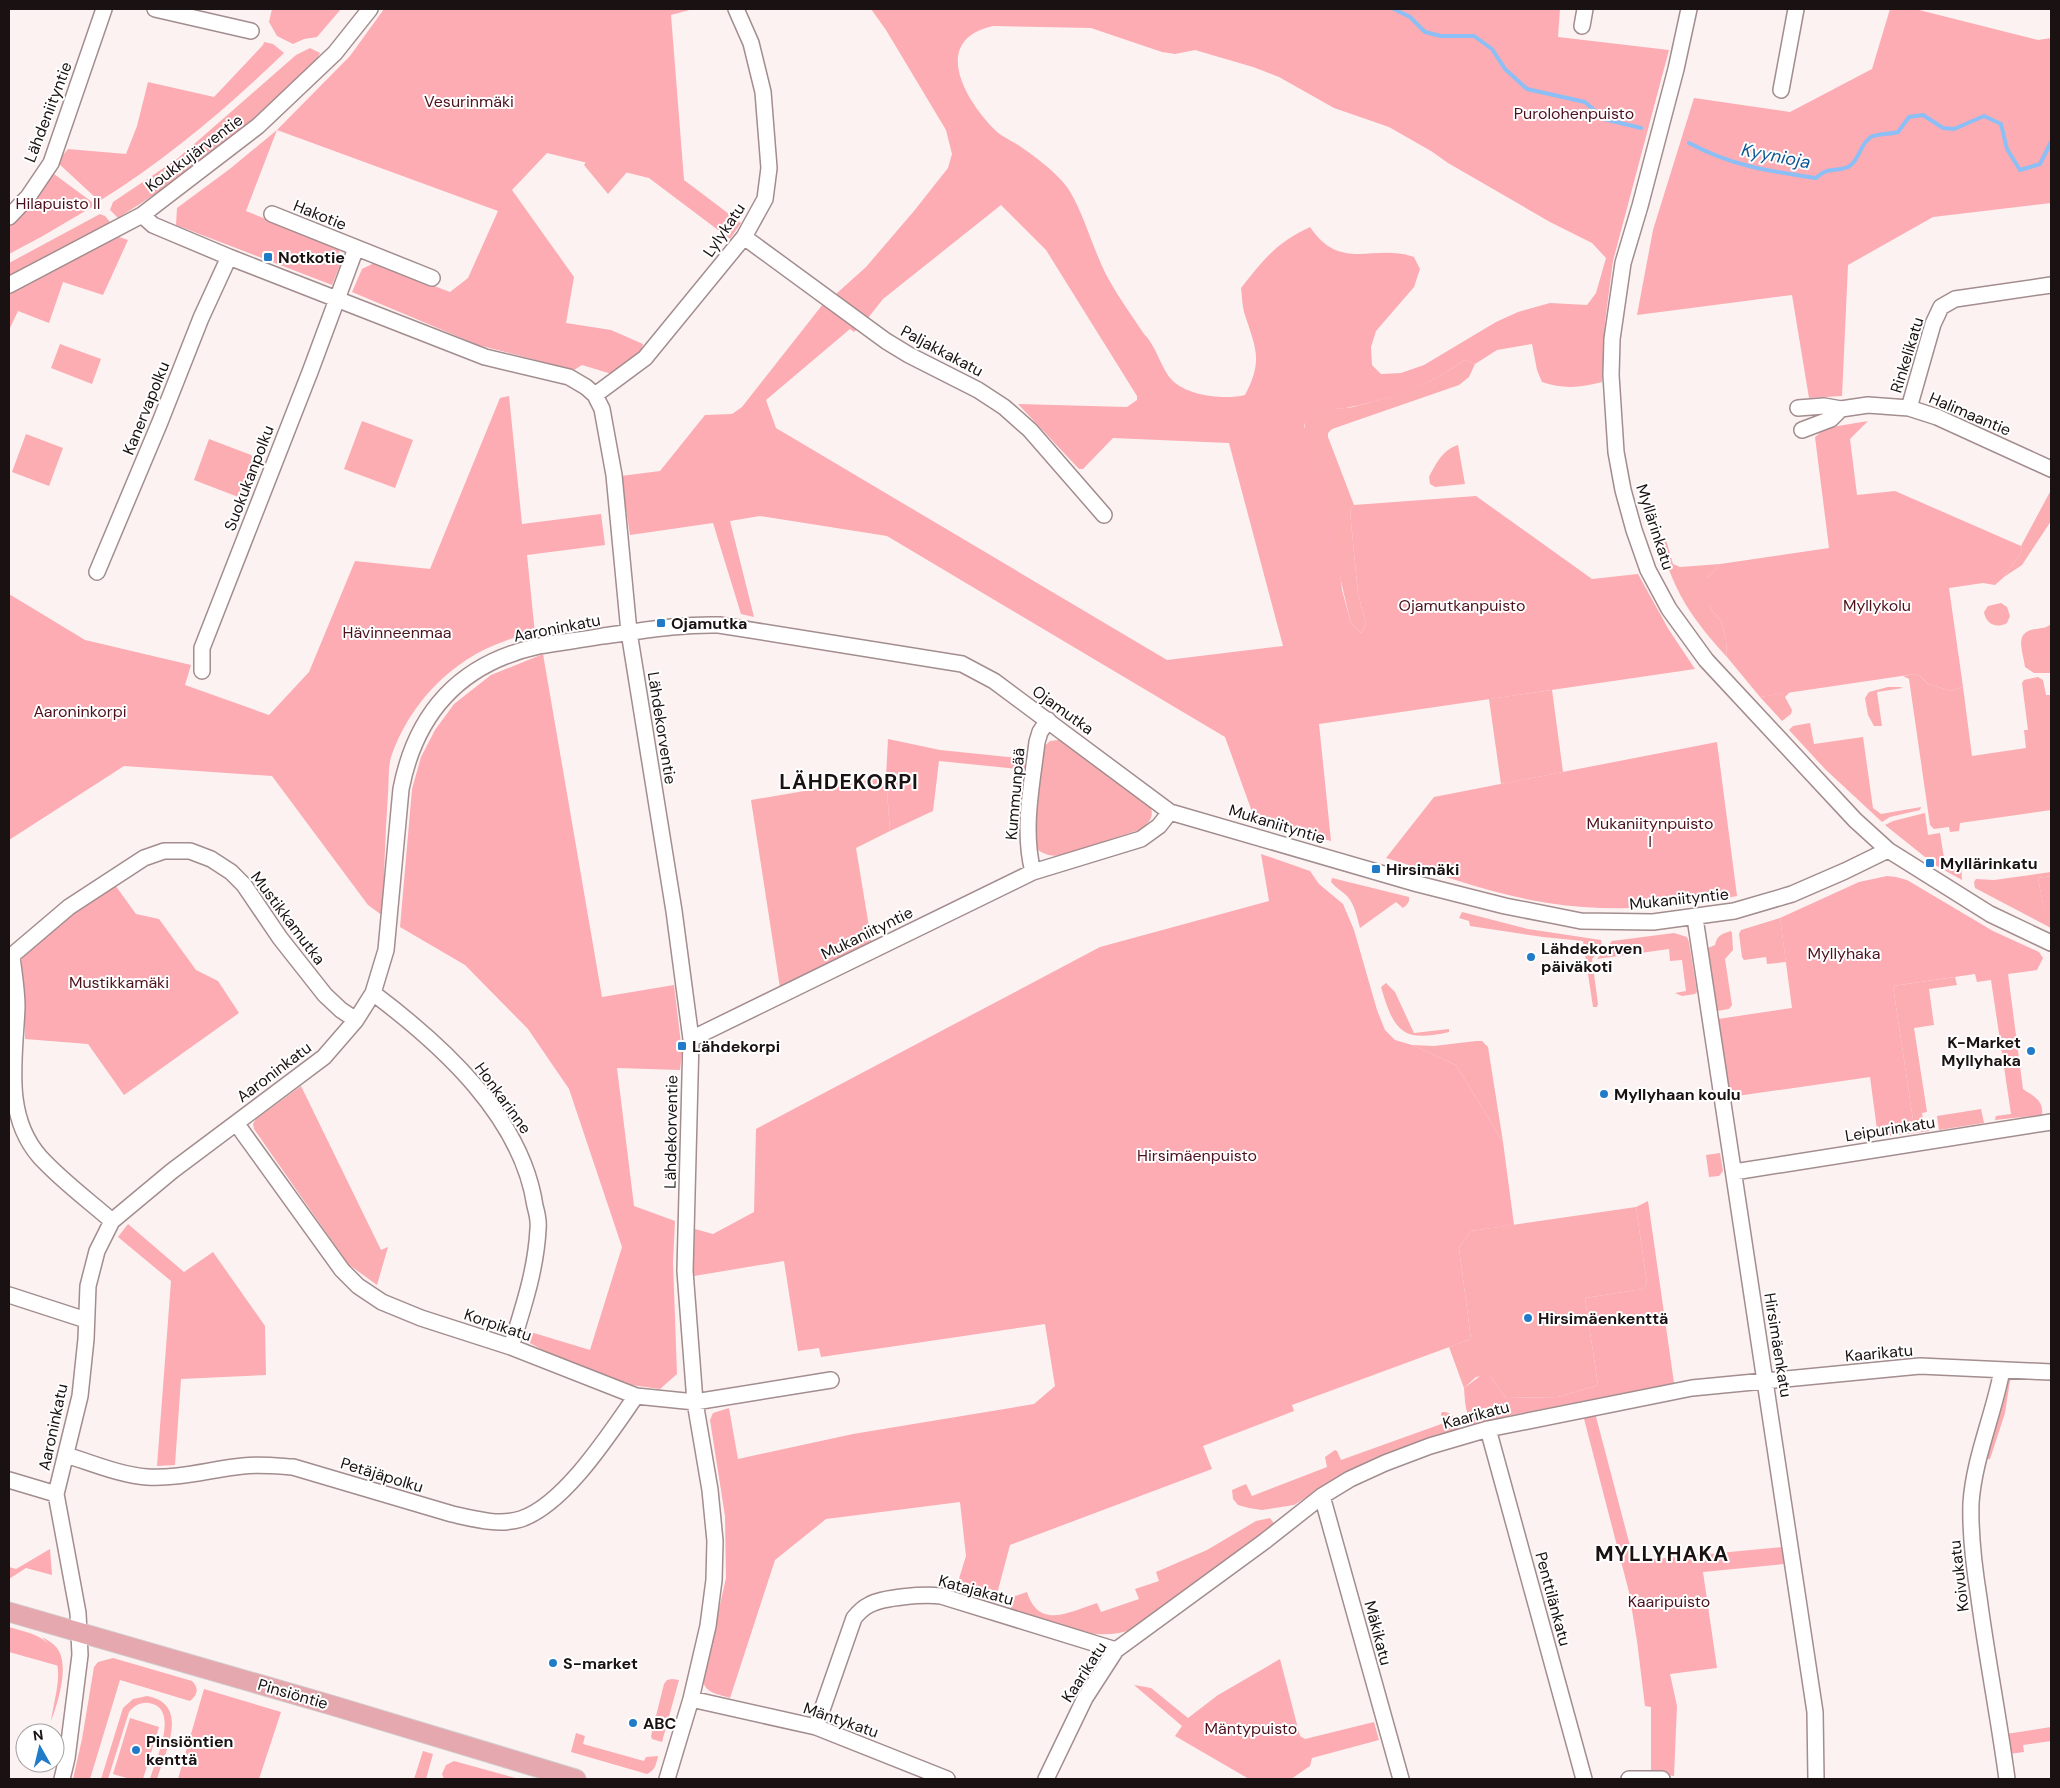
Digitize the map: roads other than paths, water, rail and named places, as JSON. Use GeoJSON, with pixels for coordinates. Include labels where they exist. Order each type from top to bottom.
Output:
{"type":"FeatureCollection","features":[{"type":"Feature","properties":{"kind":"main road","name":"Pinsiöntie"},"geometry":{"type":"LineString","coordinates":[[9,1612],[390,1722],[576,1779]]}},
{"type":"Feature","properties":{"kind":"street","name":"Lähdeniityntie"},"geometry":{"type":"LineString","coordinates":[[9,217],[28,197],[51,163],[104,9]]}},
{"type":"Feature","properties":{"kind":"street"},"geometry":{"type":"LineString","coordinates":[[155,9],[251,31]]}},
{"type":"Feature","properties":{"kind":"street","name":"Koukkujärventie"},"geometry":{"type":"LineString","coordinates":[[9,286],[142,215],[258,126],[335,53],[370,9]]}},
{"type":"Feature","properties":{"kind":"street","name":"Lylykatu"},"geometry":{"type":"LineString","coordinates":[[595,396],[646,358],[744,237],[765,199],[769,168],[762,84],[751,43],[736,9]]}},
{"type":"Feature","properties":{"kind":"street"},"geometry":{"type":"LineString","coordinates":[[1582,26],[1585,9]]}},
{"type":"Feature","properties":{"kind":"street","name":"Myllärinkatu"},"geometry":{"type":"LineString","coordinates":[[1689,9],[1676,69],[1623,263],[1616,300],[1612,339],[1611,375],[1616,452],[1623,490],[1648,570],[1669,609],[1706,660],[1855,820],[1888,850],[1990,914],[2051,943]]}},
{"type":"Feature","properties":{"kind":"street"},"geometry":{"type":"LineString","coordinates":[[1781,90],[1796,9]]}},
{"type":"Feature","properties":{"kind":"street","name":"Hakotie"},"geometry":{"type":"LineString","coordinates":[[272,214],[432,278]]}},
{"type":"Feature","properties":{"kind":"street"},"geometry":{"type":"LineString","coordinates":[[142,215],[153,225],[229,257],[486,357],[569,376],[578,381],[595,396]]}},
{"type":"Feature","properties":{"kind":"street","name":"Paljakkakatu"},"geometry":{"type":"LineString","coordinates":[[744,237],[886,340],[909,355],[978,390],[1004,407],[1030,430],[1104,515]]}},
{"type":"Feature","properties":{"kind":"street","name":"Hakotie"},"geometry":{"type":"LineString","coordinates":[[337,300],[356,248]]}},
{"type":"Feature","properties":{"kind":"street","name":"Kanervapolku"},"geometry":{"type":"LineString","coordinates":[[97,572],[229,257]]}},
{"type":"Feature","properties":{"kind":"street","name":"Rinkelikatu"},"geometry":{"type":"LineString","coordinates":[[1909,408],[1933,324],[1941,308],[1955,298],[2051,285]]}},
{"type":"Feature","properties":{"kind":"street","name":"Suokukanpolku"},"geometry":{"type":"LineString","coordinates":[[202,672],[202,648],[337,300]]}},
{"type":"Feature","properties":{"kind":"street","name":"Lähdekorventie"},"geometry":{"type":"LineString","coordinates":[[595,396],[602,409],[614,475],[629,632],[674,911],[691,1039],[685,1271],[695,1402],[710,1490],[715,1541],[712,1602],[691,1699],[667,1779]]}},
{"type":"Feature","properties":{"kind":"street","name":"Halimaantie"},"geometry":{"type":"LineString","coordinates":[[1798,408],[1824,406],[1841,409],[1868,405],[1909,408],[1937,417],[2051,469]]}},
{"type":"Feature","properties":{"kind":"street","name":"Halimaantie"},"geometry":{"type":"LineString","coordinates":[[1802,430],[1831,419],[1841,409]]}},
{"type":"Feature","properties":{"kind":"street","name":"Ojamutka"},"geometry":{"type":"LineString","coordinates":[[629,632],[685,625],[720,625],[962,664],[994,681],[1170,812]]}},
{"type":"Feature","properties":{"kind":"street","name":"Aaroninkatu"},"geometry":{"type":"LineString","coordinates":[[62,1779],[67,1758],[80,1655],[78,1613],[56,1494],[80,1396],[86,1339],[88,1286],[97,1251],[112,1220],[172,1171],[324,1057],[356,1020],[373,993],[386,950],[401,789],[405,766],[413,744],[432,712],[448,693],[464,679],[484,666],[511,654],[538,646],[629,632]]}},
{"type":"Feature","properties":{"kind":"street","name":"Kummunpää"},"geometry":{"type":"LineString","coordinates":[[1033,872],[1029,854],[1028,820],[1037,742],[1040,732],[1048,720]]}},
{"type":"Feature","properties":{"kind":"street","name":"Mukaniityntie"},"geometry":{"type":"LineString","coordinates":[[691,1039],[1033,872],[1141,838],[1159,826],[1170,812],[1356,866],[1506,906],[1581,921],[1653,922],[1695,918],[1741,909],[1792,894],[1888,850]]}},
{"type":"Feature","properties":{"kind":"street","name":"Mustikkamutka"},"geometry":{"type":"LineString","coordinates":[[10,958],[69,908],[144,858],[164,851],[190,851],[212,859],[231,872],[244,885],[280,938],[325,995],[356,1020]]}},
{"type":"Feature","properties":{"kind":"street","name":"Hirsimäenkatu"},"geometry":{"type":"LineString","coordinates":[[1695,918],[1815,1712],[1816,1779]]}},
{"type":"Feature","properties":{"kind":"street"},"geometry":{"type":"LineString","coordinates":[[10,958],[17,1005],[12,1088],[20,1124],[39,1156],[74,1191],[112,1220]]}},
{"type":"Feature","properties":{"kind":"street","name":"Honkarinne"},"geometry":{"type":"LineString","coordinates":[[373,993],[411,1022],[449,1057],[489,1104],[518,1147],[532,1186],[539,1226],[534,1270],[511,1347]]}},
{"type":"Feature","properties":{"kind":"street","name":"Leipurinkatu"},"geometry":{"type":"LineString","coordinates":[[1734,1172],[2051,1122]]}},
{"type":"Feature","properties":{"kind":"street","name":"Korpikatu"},"geometry":{"type":"LineString","coordinates":[[236,1124],[342,1270],[358,1286],[382,1302],[405,1312],[511,1347],[636,1396],[695,1402],[831,1380]]}},
{"type":"Feature","properties":{"kind":"street"},"geometry":{"type":"LineString","coordinates":[[9,1295],[86,1320]]}},
{"type":"Feature","properties":{"kind":"street","name":"Kaarikatu"},"geometry":{"type":"LineString","coordinates":[[1046,1779],[1085,1698],[1116,1650],[1265,1541],[1322,1496],[1350,1479],[1385,1463],[1430,1446],[1488,1429],[1692,1388],[1920,1366],[2051,1372]]}},
{"type":"Feature","properties":{"kind":"street","name":"Koivukatu"},"geometry":{"type":"LineString","coordinates":[[2002,1370],[1974,1483],[1971,1520],[1982,1621],[2008,1779]]}},
{"type":"Feature","properties":{"kind":"street","name":"Petäjäpolku"},"geometry":{"type":"LineString","coordinates":[[66,1454],[127,1474],[148,1477],[243,1466],[294,1467],[452,1514],[478,1520],[500,1522],[521,1518],[547,1504],[598,1449],[636,1396]]}},
{"type":"Feature","properties":{"kind":"street","name":"Penttilänkatu"},"geometry":{"type":"LineString","coordinates":[[1488,1429],[1584,1779]]}},
{"type":"Feature","properties":{"kind":"street"},"geometry":{"type":"LineString","coordinates":[[9,1480],[56,1494]]}},
{"type":"Feature","properties":{"kind":"street","name":"Mäkikatu"},"geometry":{"type":"LineString","coordinates":[[1322,1496],[1401,1779]]}},
{"type":"Feature","properties":{"kind":"street","name":"Katajakatu"},"geometry":{"type":"LineString","coordinates":[[816,1727],[854,1618],[871,1603],[919,1595],[940,1596],[1116,1650]]}},
{"type":"Feature","properties":{"kind":"street","name":"Mäntykatu"},"geometry":{"type":"LineString","coordinates":[[691,1699],[816,1727],[947,1779]]}},
{"type":"Feature","properties":{"kind":"street"},"geometry":{"type":"LineString","coordinates":[[1629,1779],[1662,1779]]}},
{"type":"Feature","properties":{"kind":"waterway","name":"Kyynioja"},"geometry":{"type":"LineString","coordinates":[[1394,9],[1410,17],[1425,32],[1441,36],[1474,36],[1492,49],[1505,69],[1527,89],[1585,102],[1604,119],[1641,128]]}},
{"type":"Feature","properties":{"kind":"waterway","name":"Kyynioja"},"geometry":{"type":"LineString","coordinates":[[1689,143],[1720,157],[1751,167],[1816,178],[1829,170],[1843,169],[1852,165],[1867,140],[1876,135],[1898,132],[1909,117],[1923,115],[1943,128],[1954,129],[1984,116],[2001,124],[2007,149],[2020,170],[2040,164],[2051,142]]}},
{"type":"Feature","properties":{"kind":"place","name":"Notkotie"},"geometry":{"type":"Point","coordinates":[268,257]}},
{"type":"Feature","properties":{"kind":"place","name":"Ojamutka"},"geometry":{"type":"Point","coordinates":[661,623]}},
{"type":"Feature","properties":{"kind":"place","name":"Myllärinkatu"},"geometry":{"type":"Point","coordinates":[1930,863]}},
{"type":"Feature","properties":{"kind":"place","name":"Hirsimäki"},"geometry":{"type":"Point","coordinates":[1376,869]}},
{"type":"Feature","properties":{"kind":"place","name":"Lähdekorven päiväkoti"},"geometry":{"type":"Point","coordinates":[1531,957]}},
{"type":"Feature","properties":{"kind":"place","name":"Lähdekorpi"},"geometry":{"type":"Point","coordinates":[682,1046]}},
{"type":"Feature","properties":{"kind":"place","name":"K-Market Myllyhaka"},"geometry":{"type":"Point","coordinates":[2031,1051]}},
{"type":"Feature","properties":{"kind":"place","name":"Myllyhaan koulu"},"geometry":{"type":"Point","coordinates":[1604,1094]}},
{"type":"Feature","properties":{"kind":"place","name":"Hirsimäenkenttä"},"geometry":{"type":"Point","coordinates":[1528,1318]}},
{"type":"Feature","properties":{"kind":"place","name":"S-market"},"geometry":{"type":"Point","coordinates":[553,1663]}},
{"type":"Feature","properties":{"kind":"place","name":"ABC"},"geometry":{"type":"Point","coordinates":[633,1723]}},
{"type":"Feature","properties":{"kind":"place","name":"Pinsiöntien kenttä"},"geometry":{"type":"Point","coordinates":[136,1750]}},
{"type":"Feature","properties":{"kind":"district","name":"LÄHDEKORPI"},"geometry":{"type":"Point","coordinates":[849,782]}},
{"type":"Feature","properties":{"kind":"district","name":"MYLLYHAKA"},"geometry":{"type":"Point","coordinates":[1662,1554]}},
{"type":"Feature","properties":{"kind":"park label","name":"Vesurinmäki"},"geometry":{"type":"Point","coordinates":[469,101]}},
{"type":"Feature","properties":{"kind":"park label","name":"Purolohenpuisto"},"geometry":{"type":"Point","coordinates":[1574,113]}},
{"type":"Feature","properties":{"kind":"park label","name":"Hilapuisto II"},"geometry":{"type":"Point","coordinates":[58,203]}},
{"type":"Feature","properties":{"kind":"park label","name":"Ojamutkanpuisto"},"geometry":{"type":"Point","coordinates":[1462,605]}},
{"type":"Feature","properties":{"kind":"park label","name":"Myllykolu"},"geometry":{"type":"Point","coordinates":[1877,605]}},
{"type":"Feature","properties":{"kind":"park label","name":"Hävinneenmaa"},"geometry":{"type":"Point","coordinates":[397,632]}},
{"type":"Feature","properties":{"kind":"park label","name":"Aaroninkorpi"},"geometry":{"type":"Point","coordinates":[80,711]}},
{"type":"Feature","properties":{"kind":"park label","name":"Mukaniitynpuisto I"},"geometry":{"type":"Point","coordinates":[1650,832]}},
{"type":"Feature","properties":{"kind":"park label","name":"Myllyhaka"},"geometry":{"type":"Point","coordinates":[1844,953]}},
{"type":"Feature","properties":{"kind":"park label","name":"Mustikkamäki"},"geometry":{"type":"Point","coordinates":[119,982]}},
{"type":"Feature","properties":{"kind":"park label","name":"Hirsimäenpuisto"},"geometry":{"type":"Point","coordinates":[1197,1155]}},
{"type":"Feature","properties":{"kind":"park label","name":"Kaaripuisto"},"geometry":{"type":"Point","coordinates":[1669,1601]}},
{"type":"Feature","properties":{"kind":"park label","name":"Mäntypuisto"},"geometry":{"type":"Point","coordinates":[1251,1728]}}]}
